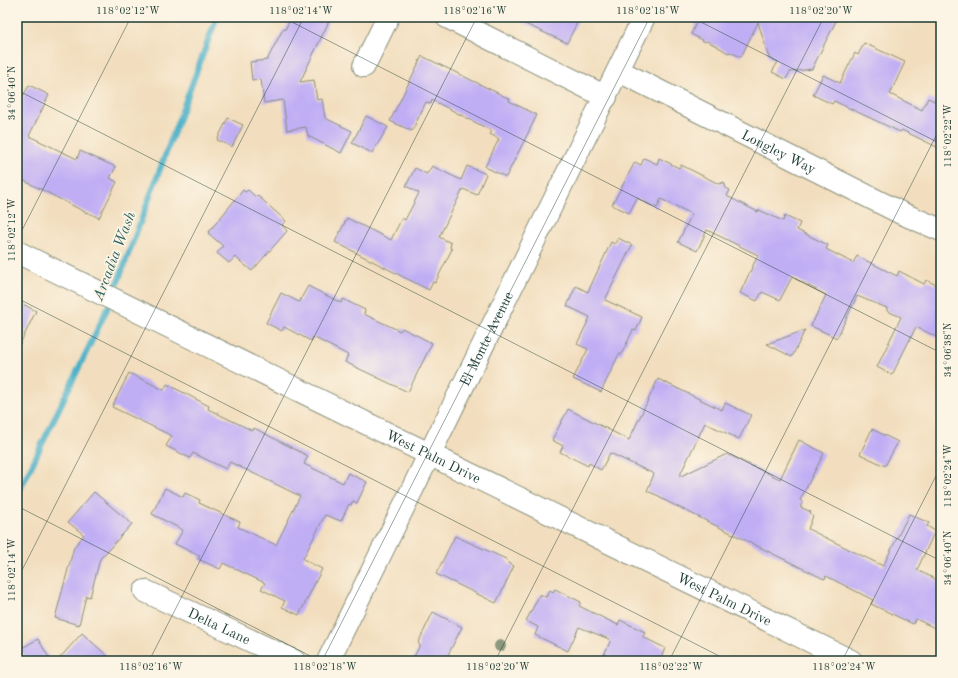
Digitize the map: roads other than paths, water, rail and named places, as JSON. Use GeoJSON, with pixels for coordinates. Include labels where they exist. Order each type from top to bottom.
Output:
{"type":"FeatureCollection","features":[{"type":"Feature","properties":{"kind":"street"},"geometry":{"type":"LineString","coordinates":[[364,66],[388,17]]}},
{"type":"Feature","properties":{"kind":"street"},"geometry":{"type":"LineString","coordinates":[[448,17],[606,97]]}},
{"type":"Feature","properties":{"kind":"street","name":"El Monte Avenue"},"geometry":{"type":"LineString","coordinates":[[328,661],[619,71],[644,17]]}},
{"type":"Feature","properties":{"kind":"street","name":"Longley Way"},"geometry":{"type":"LineString","coordinates":[[619,71],[901,213],[941,230]]}},
{"type":"Feature","properties":{"kind":"street","name":"West Palm Drive"},"geometry":{"type":"LineString","coordinates":[[17,252],[851,661]]}},
{"type":"Feature","properties":{"kind":"street","name":"Delta Lane"},"geometry":{"type":"LineString","coordinates":[[145,590],[294,661]]}},
{"type":"Feature","properties":{"kind":"waterway","name":"Arcadia Wash"},"geometry":{"type":"LineString","coordinates":[[17,496],[110,303],[217,17]]}}]}
